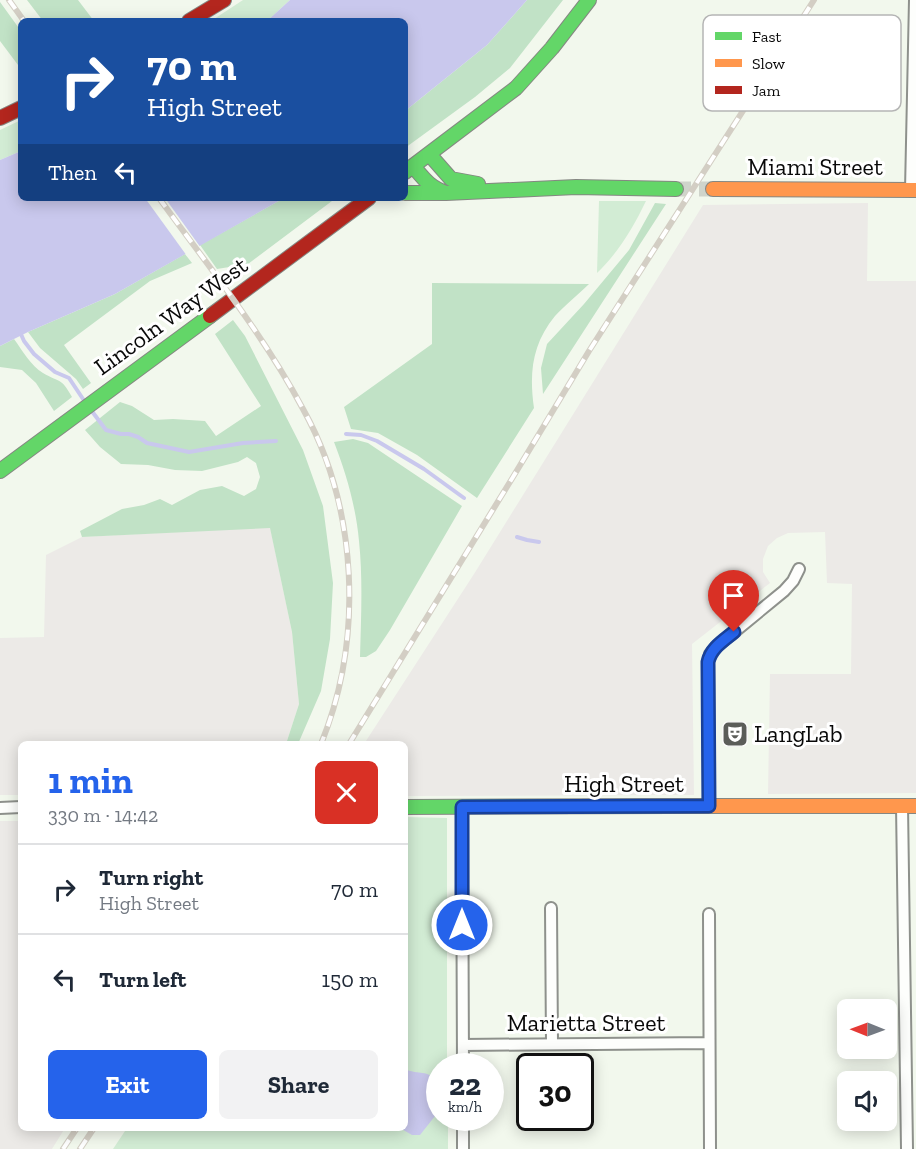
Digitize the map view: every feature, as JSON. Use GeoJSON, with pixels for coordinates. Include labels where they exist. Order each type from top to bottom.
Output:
{"type":"FeatureCollection","features":[{"type":"Feature","properties":{"kind":"street"},"geometry":{"type":"LineString","coordinates":[[194,18],[224,0]]}},
{"type":"Feature","properties":{"kind":"street"},"geometry":{"type":"LineString","coordinates":[[446,193],[435,189],[409,169],[516,88],[552,48],[589,0]]}},
{"type":"Feature","properties":{"kind":"street"},"geometry":{"type":"LineString","coordinates":[[914,190],[915,0]]}},
{"type":"Feature","properties":{"kind":"street"},"geometry":{"type":"LineString","coordinates":[[0,118],[18,109]]}},
{"type":"Feature","properties":{"kind":"street"},"geometry":{"type":"LineString","coordinates":[[429,154],[451,179],[510,189]]}},
{"type":"Feature","properties":{"kind":"street"},"geometry":{"type":"LineString","coordinates":[[408,193],[576,187],[676,189]]}},
{"type":"Feature","properties":{"kind":"street","name":"Miami Street"},"geometry":{"type":"LineString","coordinates":[[713,189],[914,190]]}},
{"type":"Feature","properties":{"kind":"street","name":"Lincoln Way West"},"geometry":{"type":"LineString","coordinates":[[0,471],[365,201]]}},
{"type":"Feature","properties":{"kind":"street"},"geometry":{"type":"LineString","coordinates":[[709,806],[708,662],[710,654],[784,591],[794,581],[799,569]]}},
{"type":"Feature","properties":{"kind":"street"},"geometry":{"type":"LineString","coordinates":[[907,1149],[911,1043],[909,806]]}},
{"type":"Feature","properties":{"kind":"street","name":"High Street"},"geometry":{"type":"LineString","coordinates":[[408,807],[909,806]]}},
{"type":"Feature","properties":{"kind":"street"},"geometry":{"type":"LineString","coordinates":[[0,807],[18,807]]}},
{"type":"Feature","properties":{"kind":"street"},"geometry":{"type":"LineString","coordinates":[[462,807],[463,1053]]}},
{"type":"Feature","properties":{"kind":"street"},"geometry":{"type":"LineString","coordinates":[[551,908],[552,1044]]}},
{"type":"Feature","properties":{"kind":"street"},"geometry":{"type":"LineString","coordinates":[[709,914],[710,1149]]}},
{"type":"Feature","properties":{"kind":"street","name":"Marietta Street"},"geometry":{"type":"LineString","coordinates":[[463,1045],[709,1043]]}},
{"type":"Feature","properties":{"kind":"street"},"geometry":{"type":"LineString","coordinates":[[463,1131],[463,1149]]}},
{"type":"Feature","properties":{"kind":"shaded area"},"geometry":{"type":"Polygon","coordinates":[[[868,203],[867,281],[916,281],[916,793],[768,794],[770,674],[851,674],[852,584],[827,583],[825,532],[788,533],[777,538],[768,546],[763,559],[763,572],[770,583],[692,644],[694,795],[408,796],[408,741],[366,741],[474,574],[703,205],[868,203]]]}},
{"type":"Feature","properties":{"kind":"shaded area"},"geometry":{"type":"Polygon","coordinates":[[[270,527],[292,632],[299,704],[287,741],[18,741],[18,795],[0,795],[0,638],[44,637],[46,555],[82,537],[270,527]]]}},
{"type":"Feature","properties":{"kind":"shaded area"},"geometry":{"type":"Polygon","coordinates":[[[0,821],[18,821],[18,1131],[63,1131],[52,1149],[0,1149],[0,821]]]}},
{"type":"Feature","properties":{"kind":"green space"},"geometry":{"type":"Polygon","coordinates":[[[27,0],[78,0],[92,18],[41,18],[27,0]]]}},
{"type":"Feature","properties":{"kind":"green space"},"geometry":{"type":"Polygon","coordinates":[[[243,0],[290,0],[270,18],[216,18],[243,0]]]}},
{"type":"Feature","properties":{"kind":"green space"},"geometry":{"type":"Polygon","coordinates":[[[527,0],[563,0],[510,68],[475,97],[408,146],[408,109],[487,45],[527,0]]]}},
{"type":"Feature","properties":{"kind":"green space"},"geometry":{"type":"Polygon","coordinates":[[[0,2],[18,27],[18,65],[0,41],[0,2]]]}},
{"type":"Feature","properties":{"kind":"green space"},"geometry":{"type":"Polygon","coordinates":[[[18,121],[18,152],[0,160],[0,130],[18,121]]]}},
{"type":"Feature","properties":{"kind":"green space"},"geometry":{"type":"Polygon","coordinates":[[[279,201],[332,201],[248,264],[217,269],[200,245],[279,201]]]}},
{"type":"Feature","properties":{"kind":"green space"},"geometry":{"type":"Polygon","coordinates":[[[599,201],[646,201],[624,240],[597,273],[599,201]]]}},
{"type":"Feature","properties":{"kind":"green space"},"geometry":{"type":"Polygon","coordinates":[[[655,203],[666,204],[543,394],[541,368],[547,344],[629,250],[655,203]]]}},
{"type":"Feature","properties":{"kind":"green space"},"geometry":{"type":"Polygon","coordinates":[[[185,254],[192,263],[150,281],[64,345],[91,383],[83,389],[76,379],[40,348],[28,332],[115,294],[185,254]]]}},
{"type":"Feature","properties":{"kind":"green space"},"geometry":{"type":"Polygon","coordinates":[[[432,283],[589,284],[555,316],[541,337],[532,371],[534,408],[477,498],[417,455],[378,433],[351,429],[344,407],[432,344],[432,283]]]}},
{"type":"Feature","properties":{"kind":"green space"},"geometry":{"type":"Polygon","coordinates":[[[233,320],[245,336],[303,450],[323,506],[333,583],[330,639],[321,691],[299,741],[287,741],[299,704],[292,632],[270,528],[82,537],[80,531],[122,509],[160,499],[172,505],[200,490],[222,486],[244,496],[256,489],[260,477],[256,463],[247,457],[238,462],[202,471],[121,464],[100,447],[85,430],[120,402],[132,406],[154,420],[205,421],[216,436],[261,406],[215,334],[233,320]]]}},
{"type":"Feature","properties":{"kind":"green space"},"geometry":{"type":"Polygon","coordinates":[[[14,339],[35,366],[43,373],[60,381],[72,397],[54,411],[36,383],[22,370],[0,367],[0,346],[14,339]]]}},
{"type":"Feature","properties":{"kind":"green space"},"geometry":{"type":"Polygon","coordinates":[[[353,439],[368,443],[462,506],[390,630],[376,651],[366,657],[360,657],[361,584],[358,528],[350,490],[334,442],[353,439]]]}},
{"type":"Feature","properties":{"kind":"green space"},"geometry":{"type":"Polygon","coordinates":[[[408,817],[447,818],[447,1053],[426,1053],[426,1131],[448,1131],[448,1149],[113,1149],[125,1131],[408,1131],[408,817]]]}},
{"type":"Feature","properties":{"kind":"water"},"geometry":{"type":"Polygon","coordinates":[[[290,0],[527,0],[487,45],[408,109],[408,18],[270,18],[290,0]]]}},
{"type":"Feature","properties":{"kind":"water"},"geometry":{"type":"Polygon","coordinates":[[[18,152],[18,201],[279,201],[115,294],[0,346],[0,160],[18,152]]]}},
{"type":"Feature","properties":{"kind":"water"},"geometry":{"type":"Polygon","coordinates":[[[408,1070],[426,1074],[426,1127],[420,1135],[412,1135],[405,1131],[408,1131],[408,1070]]]}},
{"type":"Feature","properties":{"kind":"pier"},"geometry":{"type":"Polygon","coordinates":[[[147,201],[167,201],[201,248],[187,256],[147,201]]]}},
{"type":"Feature","properties":{"kind":"waterway"},"geometry":{"type":"LineString","coordinates":[[20,332],[34,354],[55,372],[69,378],[85,402]]}},
{"type":"Feature","properties":{"kind":"waterway"},"geometry":{"type":"LineString","coordinates":[[91,410],[106,430],[129,434],[147,443],[189,452],[243,443],[276,441]]}},
{"type":"Feature","properties":{"kind":"waterway"},"geometry":{"type":"LineString","coordinates":[[346,434],[361,435],[377,441],[424,469],[464,498]]}},
{"type":"Feature","properties":{"kind":"waterway"},"geometry":{"type":"LineString","coordinates":[[517,537],[539,542]]}},
{"type":"Feature","properties":{"kind":"tunnel"},"geometry":{"type":"LineString","coordinates":[[676,189],[713,189]]}},
{"type":"Feature","properties":{"kind":"railway"},"geometry":{"type":"LineString","coordinates":[[9,0],[22,18]]}},
{"type":"Feature","properties":{"kind":"railway"},"geometry":{"type":"LineString","coordinates":[[804,15],[814,0]]}},
{"type":"Feature","properties":{"kind":"railway"},"geometry":{"type":"LineString","coordinates":[[351,741],[589,351],[743,111]]}},
{"type":"Feature","properties":{"kind":"railway"},"geometry":{"type":"LineString","coordinates":[[161,201],[271,354],[303,409],[321,448],[335,488],[344,531],[349,574],[349,618],[344,661],[335,704],[322,741]]}},
{"type":"Feature","properties":{"kind":"railway"},"geometry":{"type":"LineString","coordinates":[[63,1149],[75,1131]]}},
{"type":"Feature","properties":{"kind":"railway"},"geometry":{"type":"LineString","coordinates":[[80,1149],[92,1131]]}},
{"type":"Feature","properties":{"kind":"traffic: fast"},"geometry":{"type":"LineString","coordinates":[[408,170],[516,88],[552,48],[589,0]]}},
{"type":"Feature","properties":{"kind":"traffic: fast"},"geometry":{"type":"LineString","coordinates":[[429,154],[451,179],[478,184]]}},
{"type":"Feature","properties":{"kind":"traffic: fast"},"geometry":{"type":"LineString","coordinates":[[413,166],[431,185],[446,193],[576,187],[676,189]]}},
{"type":"Feature","properties":{"kind":"traffic: fast"},"geometry":{"type":"LineString","coordinates":[[408,193],[446,193]]}},
{"type":"Feature","properties":{"kind":"traffic: fast"},"geometry":{"type":"LineString","coordinates":[[0,471],[210,316]]}},
{"type":"Feature","properties":{"kind":"traffic: fast"},"geometry":{"type":"LineString","coordinates":[[408,807],[671,806]]}},
{"type":"Feature","properties":{"kind":"traffic: slow"},"geometry":{"type":"LineString","coordinates":[[713,189],[916,190]]}},
{"type":"Feature","properties":{"kind":"traffic: slow"},"geometry":{"type":"LineString","coordinates":[[671,806],[916,806]]}},
{"type":"Feature","properties":{"kind":"traffic: jam"},"geometry":{"type":"LineString","coordinates":[[194,18],[224,0]]}},
{"type":"Feature","properties":{"kind":"traffic: jam"},"geometry":{"type":"LineString","coordinates":[[0,118],[18,109]]}},
{"type":"Feature","properties":{"kind":"traffic: jam"},"geometry":{"type":"LineString","coordinates":[[210,316],[365,201]]}},
{"type":"Feature","properties":{"kind":"place","name":"LangLab"},"geometry":{"type":"Point","coordinates":[735,734]}},
{"type":"Feature","properties":{"kind":"route"},"geometry":{"type":"LineString","coordinates":[[462,925],[462,807],[709,806],[708,662],[710,654],[734,632]]}}]}
